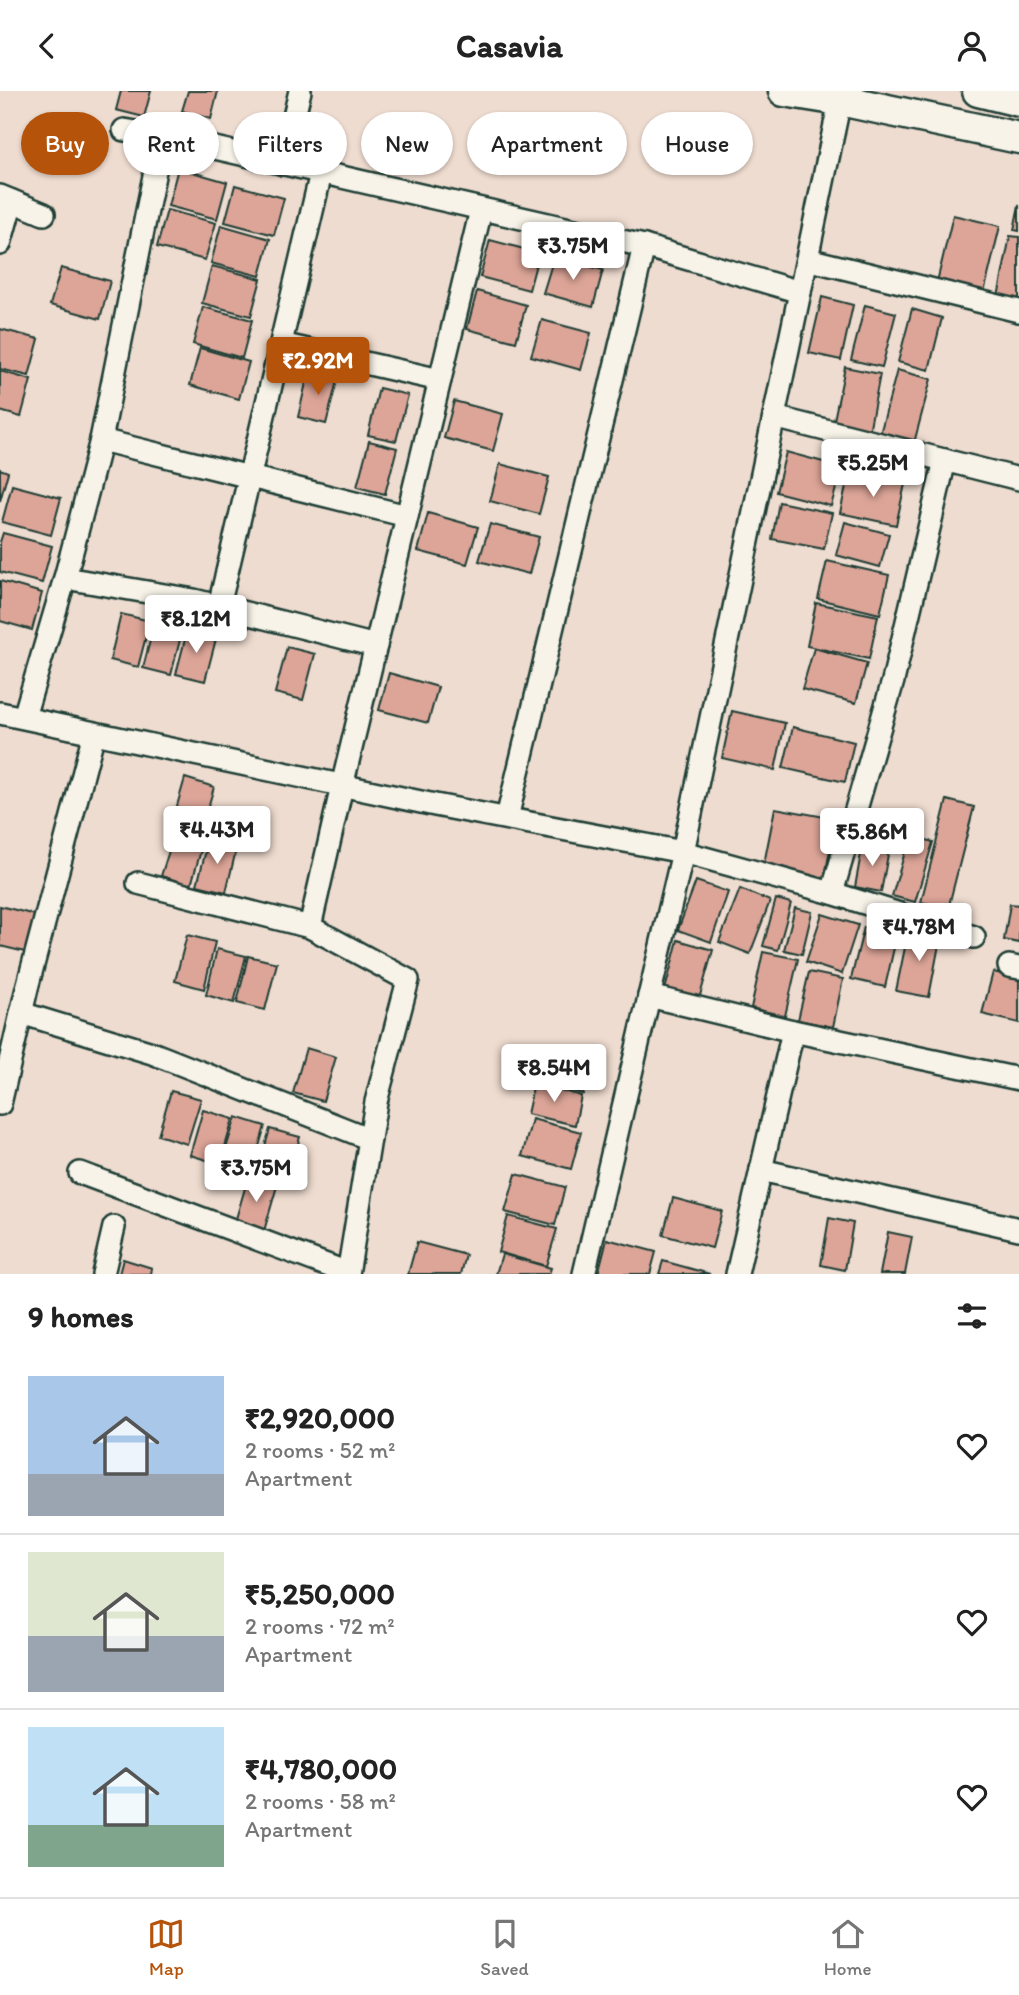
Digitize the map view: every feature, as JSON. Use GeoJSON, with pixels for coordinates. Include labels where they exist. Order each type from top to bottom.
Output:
{"type":"FeatureCollection","features":[{"type":"Feature","properties":{"kind":"street"},"geometry":{"type":"LineString","coordinates":[[295,112],[300,91]]}},
{"type":"Feature","properties":{"kind":"street"},"geometry":{"type":"LineString","coordinates":[[788,91],[841,96],[1019,138]]}},
{"type":"Feature","properties":{"kind":"street"},"geometry":{"type":"LineString","coordinates":[[978,91],[1019,101]]}},
{"type":"Feature","properties":{"kind":"street"},"geometry":{"type":"LineString","coordinates":[[584,1274],[683,852],[841,96]]}},
{"type":"Feature","properties":{"kind":"street"},"geometry":{"type":"LineString","coordinates":[[24,717],[65,578],[101,440],[154,175]]}},
{"type":"Feature","properties":{"kind":"street"},"geometry":{"type":"LineString","coordinates":[[219,606],[321,175]]}},
{"type":"Feature","properties":{"kind":"street"},"geometry":{"type":"LineString","coordinates":[[330,175],[644,246],[800,292]]}},
{"type":"Feature","properties":{"kind":"street"},"geometry":{"type":"LineString","coordinates":[[0,244],[6,198],[44,214]]}},
{"type":"Feature","properties":{"kind":"street"},"geometry":{"type":"LineString","coordinates":[[310,927],[481,210]]}},
{"type":"Feature","properties":{"kind":"street"},"geometry":{"type":"LineString","coordinates":[[507,818],[644,246]]}},
{"type":"Feature","properties":{"kind":"street"},"geometry":{"type":"LineString","coordinates":[[807,259],[1019,311]]}},
{"type":"Feature","properties":{"kind":"street"},"geometry":{"type":"LineString","coordinates":[[281,344],[440,380]]}},
{"type":"Feature","properties":{"kind":"street"},"geometry":{"type":"LineString","coordinates":[[774,417],[1019,478]]}},
{"type":"Feature","properties":{"kind":"street"},"geometry":{"type":"LineString","coordinates":[[101,440],[407,516]]}},
{"type":"Feature","properties":{"kind":"street"},"geometry":{"type":"LineString","coordinates":[[832,893],[893,681],[946,460]]}},
{"type":"Feature","properties":{"kind":"street"},"geometry":{"type":"LineString","coordinates":[[65,578],[194,600],[376,646]]}},
{"type":"Feature","properties":{"kind":"street"},"geometry":{"type":"LineString","coordinates":[[0,713],[342,786],[683,852],[832,893],[974,937]]}},
{"type":"Feature","properties":{"kind":"street"},"geometry":{"type":"LineString","coordinates":[[0,1104],[94,733]]}},
{"type":"Feature","properties":{"kind":"street"},"geometry":{"type":"LineString","coordinates":[[80,1173],[348,1274],[376,1103],[408,980],[310,927],[138,883]]}},
{"type":"Feature","properties":{"kind":"street"},"geometry":{"type":"LineString","coordinates":[[649,996],[793,1031],[1019,1079]]}},
{"type":"Feature","properties":{"kind":"street"},"geometry":{"type":"LineString","coordinates":[[21,1013],[152,1053],[370,1139]]}},
{"type":"Feature","properties":{"kind":"street"},"geometry":{"type":"LineString","coordinates":[[737,1274],[793,1031]]}},
{"type":"Feature","properties":{"kind":"street"},"geometry":{"type":"LineString","coordinates":[[761,1170],[1019,1229]]}},
{"type":"Feature","properties":{"kind":"street"},"geometry":{"type":"LineString","coordinates":[[103,1274],[114,1227]]}},
{"type":"Feature","properties":{"kind":"building"},"geometry":{"type":"Polygon","coordinates":[[[121,91],[151,91],[145,112],[116,110],[121,91]]]}},
{"type":"Feature","properties":{"kind":"building"},"geometry":{"type":"Polygon","coordinates":[[[188,91],[218,91],[213,112],[182,111],[188,91]]]}},
{"type":"Feature","properties":{"kind":"building"},"geometry":{"type":"Polygon","coordinates":[[[176,175],[202,175],[227,182],[217,219],[168,206],[176,175]]]}},
{"type":"Feature","properties":{"kind":"building"},"geometry":{"type":"Polygon","coordinates":[[[235,185],[284,198],[274,235],[225,222],[235,185]]]}},
{"type":"Feature","properties":{"kind":"building"},"geometry":{"type":"Polygon","coordinates":[[[1019,205],[1019,231],[1014,230],[1019,205]]]}},
{"type":"Feature","properties":{"kind":"building"},"geometry":{"type":"Polygon","coordinates":[[[167,210],[216,223],[205,260],[157,247],[167,210]]]}},
{"type":"Feature","properties":{"kind":"building"},"geometry":{"type":"Polygon","coordinates":[[[953,215],[1000,226],[984,293],[937,282],[953,215]]]}},
{"type":"Feature","properties":{"kind":"building"},"geometry":{"type":"Polygon","coordinates":[[[221,225],[270,239],[260,276],[211,263],[221,225]]]}},
{"type":"Feature","properties":{"kind":"building"},"geometry":{"type":"Polygon","coordinates":[[[1010,236],[1019,237],[1019,302],[998,297],[1010,236]]]}},
{"type":"Feature","properties":{"kind":"building"},"geometry":{"type":"Polygon","coordinates":[[[490,240],[539,253],[529,290],[480,277],[490,240]]]}},
{"type":"Feature","properties":{"kind":"building"},"geometry":{"type":"Polygon","coordinates":[[[554,257],[603,270],[593,307],[543,293],[554,257]]]}},
{"type":"Feature","properties":{"kind":"building"},"geometry":{"type":"Polygon","coordinates":[[[212,266],[261,279],[251,316],[202,303],[212,266]]]}},
{"type":"Feature","properties":{"kind":"building"},"geometry":{"type":"Polygon","coordinates":[[[61,268],[110,281],[100,319],[50,305],[61,268]]]}},
{"type":"Feature","properties":{"kind":"building"},"geometry":{"type":"Polygon","coordinates":[[[477,291],[526,305],[516,342],[467,329],[477,291]]]}},
{"type":"Feature","properties":{"kind":"building"},"geometry":{"type":"Polygon","coordinates":[[[822,297],[853,305],[841,360],[809,353],[822,297]]]}},
{"type":"Feature","properties":{"kind":"building"},"geometry":{"type":"Polygon","coordinates":[[[865,305],[896,313],[882,367],[851,360],[865,305]]]}},
{"type":"Feature","properties":{"kind":"building"},"geometry":{"type":"Polygon","coordinates":[[[203,307],[252,320],[242,358],[193,344],[203,307]]]}},
{"type":"Feature","properties":{"kind":"building"},"geometry":{"type":"Polygon","coordinates":[[[912,309],[942,318],[929,370],[898,362],[912,309]]]}},
{"type":"Feature","properties":{"kind":"building"},"geometry":{"type":"Polygon","coordinates":[[[542,320],[591,333],[581,370],[531,356],[542,320]]]}},
{"type":"Feature","properties":{"kind":"building"},"geometry":{"type":"Polygon","coordinates":[[[0,329],[39,339],[29,376],[0,369],[0,329]]]}},
{"type":"Feature","properties":{"kind":"building"},"geometry":{"type":"Polygon","coordinates":[[[200,348],[249,362],[239,399],[190,385],[200,348]]]}},
{"type":"Feature","properties":{"kind":"building"},"geometry":{"type":"Polygon","coordinates":[[[845,367],[880,374],[869,432],[833,425],[845,367]]]}},
{"type":"Feature","properties":{"kind":"building"},"geometry":{"type":"Polygon","coordinates":[[[309,370],[338,377],[326,424],[298,417],[309,370]]]}},
{"type":"Feature","properties":{"kind":"building"},"geometry":{"type":"Polygon","coordinates":[[[897,370],[931,379],[914,443],[880,434],[897,370]]]}},
{"type":"Feature","properties":{"kind":"building"},"geometry":{"type":"Polygon","coordinates":[[[0,371],[31,380],[21,417],[0,411],[0,371]]]}},
{"type":"Feature","properties":{"kind":"building"},"geometry":{"type":"Polygon","coordinates":[[[379,388],[408,395],[396,441],[368,435],[379,388]]]}},
{"type":"Feature","properties":{"kind":"building"},"geometry":{"type":"Polygon","coordinates":[[[454,401],[503,414],[493,451],[444,438],[454,401]]]}},
{"type":"Feature","properties":{"kind":"building"},"geometry":{"type":"Polygon","coordinates":[[[369,441],[397,448],[385,494],[357,487],[369,441]]]}},
{"type":"Feature","properties":{"kind":"building"},"geometry":{"type":"Polygon","coordinates":[[[786,452],[842,467],[831,506],[776,492],[786,452]]]}},
{"type":"Feature","properties":{"kind":"building"},"geometry":{"type":"Polygon","coordinates":[[[500,464],[549,477],[539,514],[490,501],[500,464]]]}},
{"type":"Feature","properties":{"kind":"building"},"geometry":{"type":"Polygon","coordinates":[[[0,469],[8,472],[0,501],[0,469]]]}},
{"type":"Feature","properties":{"kind":"building"},"geometry":{"type":"Polygon","coordinates":[[[849,473],[905,484],[896,525],[840,513],[849,473]]]}},
{"type":"Feature","properties":{"kind":"building"},"geometry":{"type":"Polygon","coordinates":[[[12,485],[61,498],[51,535],[2,522],[12,485]]]}},
{"type":"Feature","properties":{"kind":"building"},"geometry":{"type":"Polygon","coordinates":[[[779,502],[832,513],[824,549],[772,539],[779,502]]]}},
{"type":"Feature","properties":{"kind":"building"},"geometry":{"type":"Polygon","coordinates":[[[428,513],[478,527],[467,564],[418,551],[428,513]]]}},
{"type":"Feature","properties":{"kind":"building"},"geometry":{"type":"Polygon","coordinates":[[[845,522],[889,534],[880,567],[836,555],[845,522]]]}},
{"type":"Feature","properties":{"kind":"building"},"geometry":{"type":"Polygon","coordinates":[[[490,524],[539,537],[529,574],[479,561],[490,524]]]}},
{"type":"Feature","properties":{"kind":"building"},"geometry":{"type":"Polygon","coordinates":[[[3,533],[52,546],[42,583],[0,572],[0,542],[3,533]]]}},
{"type":"Feature","properties":{"kind":"building"},"geometry":{"type":"Polygon","coordinates":[[[827,561],[889,575],[880,614],[818,599],[827,561]]]}},
{"type":"Feature","properties":{"kind":"building"},"geometry":{"type":"Polygon","coordinates":[[[0,581],[42,593],[32,630],[0,621],[0,581]]]}},
{"type":"Feature","properties":{"kind":"building"},"geometry":{"type":"Polygon","coordinates":[[[816,603],[878,616],[869,659],[807,646],[816,603]]]}},
{"type":"Feature","properties":{"kind":"building"},"geometry":{"type":"Polygon","coordinates":[[[121,614],[150,621],[138,667],[110,660],[121,614]]]}},
{"type":"Feature","properties":{"kind":"building"},"geometry":{"type":"Polygon","coordinates":[[[155,621],[183,628],[171,675],[143,668],[155,621]]]}},
{"type":"Feature","properties":{"kind":"building"},"geometry":{"type":"Polygon","coordinates":[[[188,628],[217,635],[205,681],[176,674],[188,628]]]}},
{"type":"Feature","properties":{"kind":"building"},"geometry":{"type":"Polygon","coordinates":[[[287,647],[315,654],[303,700],[275,693],[287,647]]]}},
{"type":"Feature","properties":{"kind":"building"},"geometry":{"type":"Polygon","coordinates":[[[814,648],[867,663],[856,703],[802,689],[814,648]]]}},
{"type":"Feature","properties":{"kind":"building"},"geometry":{"type":"Polygon","coordinates":[[[389,673],[438,687],[428,723],[379,710],[389,673]]]}},
{"type":"Feature","properties":{"kind":"building"},"geometry":{"type":"Polygon","coordinates":[[[732,711],[785,723],[775,770],[722,758],[732,711]]]}},
{"type":"Feature","properties":{"kind":"building"},"geometry":{"type":"Polygon","coordinates":[[[793,727],[854,742],[845,782],[783,768],[793,727]]]}},
{"type":"Feature","properties":{"kind":"building"},"geometry":{"type":"Polygon","coordinates":[[[185,778],[214,787],[201,832],[172,823],[185,778]]]}},
{"type":"Feature","properties":{"kind":"building"},"geometry":{"type":"Polygon","coordinates":[[[947,800],[974,807],[948,909],[921,902],[947,800]]]}},
{"type":"Feature","properties":{"kind":"building"},"geometry":{"type":"Polygon","coordinates":[[[775,808],[836,819],[824,881],[763,869],[775,808]]]}},
{"type":"Feature","properties":{"kind":"building"},"geometry":{"type":"Polygon","coordinates":[[[175,832],[204,840],[191,885],[161,876],[175,832]]]}},
{"type":"Feature","properties":{"kind":"building"},"geometry":{"type":"Polygon","coordinates":[[[910,835],[933,842],[915,902],[892,896],[910,835]]]}},
{"type":"Feature","properties":{"kind":"building"},"geometry":{"type":"Polygon","coordinates":[[[209,839],[237,846],[226,892],[197,885],[209,839]]]}},
{"type":"Feature","properties":{"kind":"building"},"geometry":{"type":"Polygon","coordinates":[[[863,843],[889,849],[881,892],[855,887],[863,843]]]}},
{"type":"Feature","properties":{"kind":"building"},"geometry":{"type":"Polygon","coordinates":[[[696,881],[728,892],[711,942],[678,930],[696,881]]]}},
{"type":"Feature","properties":{"kind":"building"},"geometry":{"type":"Polygon","coordinates":[[[740,889],[770,901],[750,954],[719,942],[740,889]]]}},
{"type":"Feature","properties":{"kind":"building"},"geometry":{"type":"Polygon","coordinates":[[[776,899],[791,903],[778,950],[763,946],[776,899]]]}},
{"type":"Feature","properties":{"kind":"building"},"geometry":{"type":"Polygon","coordinates":[[[1010,904],[1019,905],[1019,943],[1004,940],[1010,904]]]}},
{"type":"Feature","properties":{"kind":"building"},"geometry":{"type":"Polygon","coordinates":[[[0,906],[35,915],[25,952],[0,946],[0,906]]]}},
{"type":"Feature","properties":{"kind":"building"},"geometry":{"type":"Polygon","coordinates":[[[795,908],[812,912],[802,954],[784,950],[795,908]]]}},
{"type":"Feature","properties":{"kind":"building"},"geometry":{"type":"Polygon","coordinates":[[[822,914],[858,925],[842,974],[806,962],[822,914]]]}},
{"type":"Feature","properties":{"kind":"building"},"geometry":{"type":"Polygon","coordinates":[[[864,927],[897,935],[885,987],[851,979],[864,927]]]}},
{"type":"Feature","properties":{"kind":"building"},"geometry":{"type":"Polygon","coordinates":[[[909,928],[941,934],[929,997],[896,991],[909,928]]]}},
{"type":"Feature","properties":{"kind":"building"},"geometry":{"type":"Polygon","coordinates":[[[187,935],[215,942],[204,989],[175,981],[187,935]]]}},
{"type":"Feature","properties":{"kind":"building"},"geometry":{"type":"Polygon","coordinates":[[[678,940],[713,950],[699,999],[665,990],[678,940]]]}},
{"type":"Feature","properties":{"kind":"building"},"geometry":{"type":"Polygon","coordinates":[[[217,949],[246,956],[234,1003],[206,995],[217,949]]]}},
{"type":"Feature","properties":{"kind":"building"},"geometry":{"type":"Polygon","coordinates":[[[763,952],[798,959],[785,1016],[751,1008],[763,952]]]}},
{"type":"Feature","properties":{"kind":"building"},"geometry":{"type":"Polygon","coordinates":[[[248,956],[277,963],[265,1010],[237,1003],[248,956]]]}},
{"type":"Feature","properties":{"kind":"building"},"geometry":{"type":"Polygon","coordinates":[[[809,972],[843,979],[833,1027],[798,1020],[809,972]]]}},
{"type":"Feature","properties":{"kind":"building"},"geometry":{"type":"Polygon","coordinates":[[[993,972],[1019,978],[1019,1023],[982,1014],[993,972]]]}},
{"type":"Feature","properties":{"kind":"building"},"geometry":{"type":"Polygon","coordinates":[[[544,1044],[594,1057],[583,1094],[534,1081],[544,1044]]]}},
{"type":"Feature","properties":{"kind":"building"},"geometry":{"type":"Polygon","coordinates":[[[306,1048],[336,1057],[323,1101],[293,1093],[306,1048]]]}},
{"type":"Feature","properties":{"kind":"building"},"geometry":{"type":"Polygon","coordinates":[[[534,1083],[581,1096],[575,1125],[527,1114],[534,1083]]]}},
{"type":"Feature","properties":{"kind":"building"},"geometry":{"type":"Polygon","coordinates":[[[171,1091],[201,1099],[187,1144],[158,1135],[171,1091]]]}},
{"type":"Feature","properties":{"kind":"building"},"geometry":{"type":"Polygon","coordinates":[[[203,1110],[233,1119],[220,1164],[190,1155],[203,1110]]]}},
{"type":"Feature","properties":{"kind":"building"},"geometry":{"type":"Polygon","coordinates":[[[236,1117],[265,1126],[252,1170],[222,1161],[236,1117]]]}},
{"type":"Feature","properties":{"kind":"building"},"geometry":{"type":"Polygon","coordinates":[[[532,1119],[581,1132],[571,1169],[522,1156],[532,1119]]]}},
{"type":"Feature","properties":{"kind":"building"},"geometry":{"type":"Polygon","coordinates":[[[270,1129],[300,1137],[287,1182],[257,1173],[270,1129]]]}},
{"type":"Feature","properties":{"kind":"building"},"geometry":{"type":"Polygon","coordinates":[[[516,1174],[565,1187],[555,1225],[505,1212],[516,1174]]]}},
{"type":"Feature","properties":{"kind":"building"},"geometry":{"type":"Polygon","coordinates":[[[248,1178],[277,1186],[264,1231],[235,1222],[248,1178]]]}},
{"type":"Feature","properties":{"kind":"building"},"geometry":{"type":"Polygon","coordinates":[[[673,1198],[722,1211],[712,1248],[663,1235],[673,1198]]]}},
{"type":"Feature","properties":{"kind":"building"},"geometry":{"type":"Polygon","coordinates":[[[508,1216],[557,1229],[546,1266],[498,1252],[508,1216]]]}},
{"type":"Feature","properties":{"kind":"building"},"geometry":{"type":"Polygon","coordinates":[[[829,1218],[853,1223],[845,1270],[821,1265],[829,1218]]]}},
{"type":"Feature","properties":{"kind":"building"},"geometry":{"type":"Polygon","coordinates":[[[888,1232],[912,1237],[905,1274],[880,1274],[888,1232]]]}},
{"type":"Feature","properties":{"kind":"building"},"geometry":{"type":"Polygon","coordinates":[[[607,1239],[656,1252],[650,1274],[598,1274],[607,1239]]]}},
{"type":"Feature","properties":{"kind":"building"},"geometry":{"type":"Polygon","coordinates":[[[417,1242],[466,1255],[461,1274],[408,1274],[417,1242]]]}},
{"type":"Feature","properties":{"kind":"building"},"geometry":{"type":"Polygon","coordinates":[[[502,1254],[551,1268],[549,1274],[496,1274],[502,1254]]]}},
{"type":"Feature","properties":{"kind":"building"},"geometry":{"type":"Polygon","coordinates":[[[123,1259],[152,1268],[151,1274],[119,1274],[123,1259]]]}},
{"type":"Feature","properties":{"kind":"building"},"geometry":{"type":"Polygon","coordinates":[[[663,1261],[710,1274],[659,1274],[663,1261]]]}}]}
